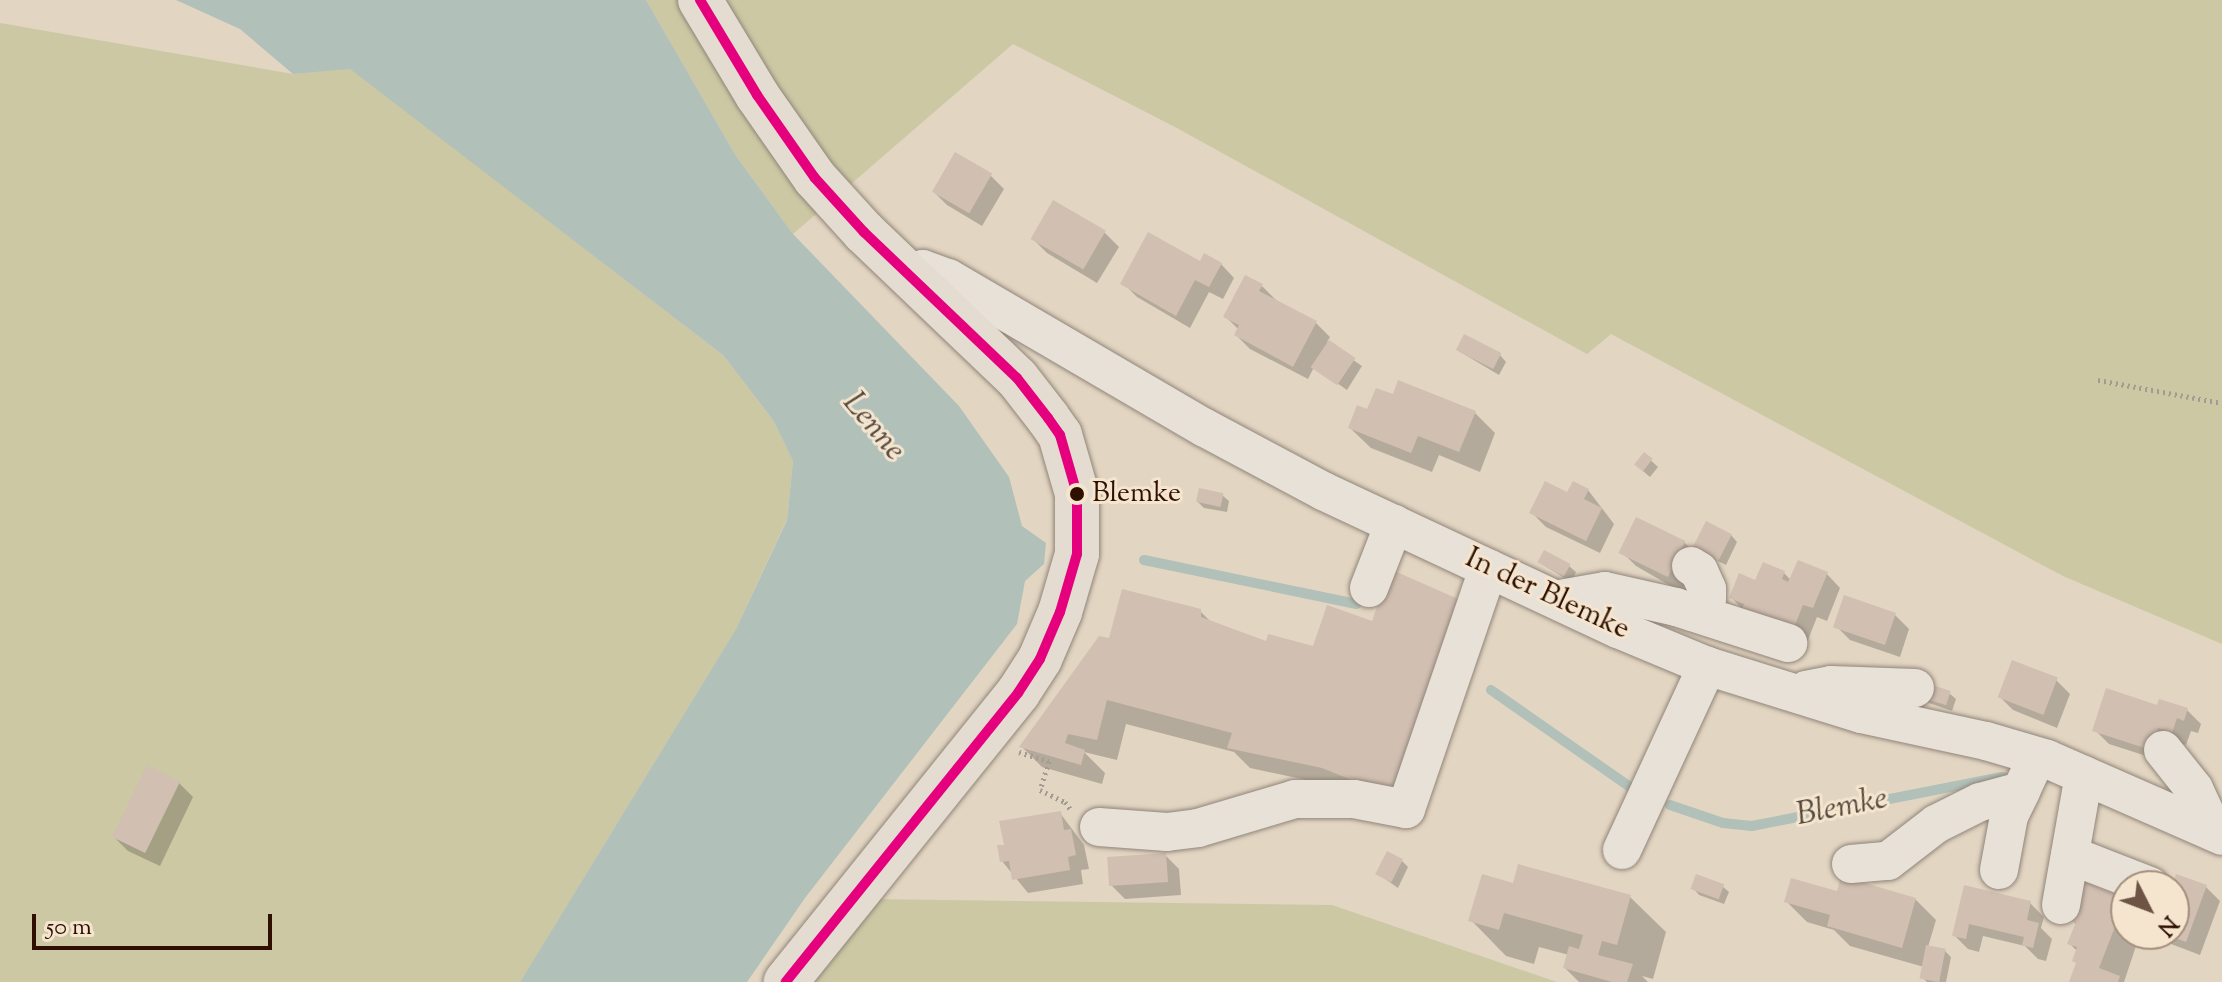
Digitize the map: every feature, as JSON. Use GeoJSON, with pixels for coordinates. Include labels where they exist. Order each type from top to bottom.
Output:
{"type":"FeatureCollection","features":[{"type":"Feature","properties":{"kind":"main road"},"geometry":{"type":"LineString","coordinates":[[700,0],[757,95],[815,178],[864,232],[1017,378],[1060,435],[1077,494],[1077,554],[1051,634],[1018,693],[786,982]]}},
{"type":"Feature","properties":{"kind":"street","name":"In der Blemke"},"geometry":{"type":"LineString","coordinates":[[908,272],[923,269],[948,278],[1193,422],[1394,524],[1560,599],[1618,629],[1707,666],[1861,714],[1986,741],[2029,774],[2084,775],[2218,834]]}},
{"type":"Feature","properties":{"kind":"street"},"geometry":{"type":"LineString","coordinates":[[1369,588],[1394,524]]}},
{"type":"Feature","properties":{"kind":"street"},"geometry":{"type":"LineString","coordinates":[[1691,566],[1699,571],[1707,589],[1702,606],[1693,612]]}},
{"type":"Feature","properties":{"kind":"street"},"geometry":{"type":"LineString","coordinates":[[1099,827],[1167,832],[1198,828],[1295,799],[1354,799],[1406,809],[1488,569]]}},
{"type":"Feature","properties":{"kind":"street"},"geometry":{"type":"LineString","coordinates":[[1560,599],[1605,591],[1693,612],[1788,643]]}},
{"type":"Feature","properties":{"kind":"street"},"geometry":{"type":"LineString","coordinates":[[1622,850],[1707,666]]}},
{"type":"Feature","properties":{"kind":"street"},"geometry":{"type":"LineString","coordinates":[[1791,692],[1831,685],[1915,688]]}},
{"type":"Feature","properties":{"kind":"street"},"geometry":{"type":"LineString","coordinates":[[2163,750],[2194,789],[2218,834]]}},
{"type":"Feature","properties":{"kind":"street"},"geometry":{"type":"LineString","coordinates":[[1851,864],[1888,861],[1945,819],[2029,774]]}},
{"type":"Feature","properties":{"kind":"street"},"geometry":{"type":"LineString","coordinates":[[1999,870],[2009,816],[2029,774]]}},
{"type":"Feature","properties":{"kind":"street"},"geometry":{"type":"LineString","coordinates":[[2061,905],[2084,775]]}},
{"type":"Feature","properties":{"kind":"street"},"geometry":{"type":"LineString","coordinates":[[2070,855],[2110,870]]}},
{"type":"Feature","properties":{"kind":"path"},"geometry":{"type":"LineString","coordinates":[[2098,380],[2222,403]]}},
{"type":"Feature","properties":{"kind":"path"},"geometry":{"type":"LineString","coordinates":[[1024,754],[1049,761],[1040,790]]}},
{"type":"Feature","properties":{"kind":"shaded area"},"geometry":{"type":"Polygon","coordinates":[[[646,0],[2222,0],[2222,644],[2063,576],[1611,334],[1587,354],[1175,127],[1013,44],[793,234],[736,156],[646,0]]]}},
{"type":"Feature","properties":{"kind":"shaded area"},"geometry":{"type":"Polygon","coordinates":[[[0,23],[293,74],[350,68],[723,355],[773,420],[793,461],[787,519],[736,629],[520,982],[0,982],[0,23]]]}},
{"type":"Feature","properties":{"kind":"shaded area"},"geometry":{"type":"Polygon","coordinates":[[[870,899],[1332,905],[1557,982],[786,982],[870,899]]]}},
{"type":"Feature","properties":{"kind":"water","name":"Lenne"},"geometry":{"type":"Polygon","coordinates":[[[176,0],[646,0],[736,156],[793,234],[959,406],[1009,477],[1022,526],[1046,543],[1044,564],[1025,581],[1017,624],[805,898],[747,982],[520,982],[736,629],[787,520],[793,461],[773,420],[723,355],[350,69],[293,74],[240,29],[176,0]]]}},
{"type":"Feature","properties":{"kind":"building"},"geometry":{"type":"Polygon","coordinates":[[[955,152],[992,174],[969,213],[932,192],[955,152]]]}},
{"type":"Feature","properties":{"kind":"building"},"geometry":{"type":"Polygon","coordinates":[[[1053,200],[1106,230],[1083,269],[1030,239],[1053,200]]]}},
{"type":"Feature","properties":{"kind":"building"},"geometry":{"type":"Polygon","coordinates":[[[1148,232],[1200,261],[1204,253],[1222,263],[1209,287],[1195,280],[1176,316],[1120,284],[1148,232]]]}},
{"type":"Feature","properties":{"kind":"building"},"geometry":{"type":"Polygon","coordinates":[[[1245,275],[1263,284],[1259,291],[1317,321],[1293,367],[1234,335],[1239,325],[1223,317],[1245,275]]]}},
{"type":"Feature","properties":{"kind":"building"},"geometry":{"type":"Polygon","coordinates":[[[1464,334],[1501,353],[1493,369],[1456,350],[1464,334]]]}},
{"type":"Feature","properties":{"kind":"building"},"geometry":{"type":"Polygon","coordinates":[[[1329,340],[1356,358],[1337,385],[1311,367],[1329,340]]]}},
{"type":"Feature","properties":{"kind":"building"},"geometry":{"type":"Polygon","coordinates":[[[1398,380],[1476,411],[1459,452],[1418,436],[1411,453],[1348,428],[1357,405],[1367,409],[1376,388],[1393,394],[1398,380]]]}},
{"type":"Feature","properties":{"kind":"building"},"geometry":{"type":"Polygon","coordinates":[[[1644,452],[1653,459],[1643,471],[1634,465],[1644,452]]]}},
{"type":"Feature","properties":{"kind":"building"},"geometry":{"type":"Polygon","coordinates":[[[1545,481],[1567,492],[1573,481],[1589,489],[1584,499],[1602,508],[1586,541],[1529,513],[1545,481]]]}},
{"type":"Feature","properties":{"kind":"building"},"geometry":{"type":"Polygon","coordinates":[[[1199,488],[1223,493],[1221,507],[1196,502],[1199,488]]]}},
{"type":"Feature","properties":{"kind":"building"},"geometry":{"type":"Polygon","coordinates":[[[1636,517],[1685,541],[1668,577],[1618,553],[1636,517]]]}},
{"type":"Feature","properties":{"kind":"building"},"geometry":{"type":"Polygon","coordinates":[[[1706,521],[1732,534],[1718,561],[1692,548],[1706,521]]]}},
{"type":"Feature","properties":{"kind":"building"},"geometry":{"type":"Polygon","coordinates":[[[1544,550],[1570,564],[1564,576],[1537,562],[1544,550]]]}},
{"type":"Feature","properties":{"kind":"building"},"geometry":{"type":"Polygon","coordinates":[[[1798,560],[1828,572],[1813,608],[1803,605],[1790,637],[1739,616],[1744,604],[1729,598],[1739,573],[1755,580],[1763,562],[1785,571],[1782,579],[1788,582],[1798,560]]]}},
{"type":"Feature","properties":{"kind":"building"},"geometry":{"type":"Polygon","coordinates":[[[1390,569],[1458,599],[1391,796],[1322,768],[1227,748],[1232,733],[1107,700],[1097,740],[1068,734],[1065,743],[1085,750],[1081,765],[1019,747],[1099,636],[1109,638],[1122,589],[1201,609],[1201,617],[1266,641],[1268,634],[1313,646],[1327,605],[1372,621],[1390,569]]]}},
{"type":"Feature","properties":{"kind":"building"},"geometry":{"type":"Polygon","coordinates":[[[1844,595],[1896,613],[1885,645],[1833,627],[1844,595]]]}},
{"type":"Feature","properties":{"kind":"building"},"geometry":{"type":"Polygon","coordinates":[[[2012,660],[2058,678],[2043,715],[1998,697],[2012,660]]]}},
{"type":"Feature","properties":{"kind":"building"},"geometry":{"type":"Polygon","coordinates":[[[1926,683],[1951,691],[1946,705],[1921,697],[1926,683]]]}},
{"type":"Feature","properties":{"kind":"building"},"geometry":{"type":"Polygon","coordinates":[[[2106,688],[2157,705],[2159,699],[2188,708],[2184,721],[2177,718],[2172,733],[2158,728],[2151,750],[2092,731],[2106,688]]]}},
{"type":"Feature","properties":{"kind":"building"},"geometry":{"type":"Polygon","coordinates":[[[147,765],[180,781],[145,853],[112,837],[147,765]]]}},
{"type":"Feature","properties":{"kind":"building"},"geometry":{"type":"Polygon","coordinates":[[[1061,811],[1064,830],[1071,829],[1076,855],[1068,857],[1070,870],[1012,880],[1009,861],[1000,862],[997,845],[1004,845],[999,821],[1061,811]]]}},
{"type":"Feature","properties":{"kind":"building"},"geometry":{"type":"Polygon","coordinates":[[[1387,851],[1403,859],[1391,882],[1375,874],[1387,851]]]}},
{"type":"Feature","properties":{"kind":"building"},"geometry":{"type":"Polygon","coordinates":[[[1166,853],[1168,882],[1109,886],[1107,857],[1166,853]]]}},
{"type":"Feature","properties":{"kind":"building"},"geometry":{"type":"Polygon","coordinates":[[[1518,864],[1631,895],[1617,945],[1602,941],[1598,955],[1633,964],[1627,982],[1612,982],[1563,968],[1569,946],[1579,949],[1583,935],[1504,913],[1499,930],[1468,921],[1482,874],[1513,883],[1518,864]]]}},
{"type":"Feature","properties":{"kind":"building"},"geometry":{"type":"Polygon","coordinates":[[[1696,874],[1724,884],[1719,899],[1691,889],[1696,874]]]}},
{"type":"Feature","properties":{"kind":"building"},"geometry":{"type":"Polygon","coordinates":[[[1841,876],[1916,898],[1902,948],[1827,926],[1830,915],[1784,902],[1791,878],[1837,891],[1841,876]]]}},
{"type":"Feature","properties":{"kind":"building"},"geometry":{"type":"Polygon","coordinates":[[[2190,879],[2207,885],[2190,931],[2190,879]]]}},
{"type":"Feature","properties":{"kind":"building"},"geometry":{"type":"Polygon","coordinates":[[[2084,882],[2110,892],[2110,939],[2099,968],[2120,976],[2118,982],[2069,982],[2076,963],[2072,961],[2077,947],[2067,944],[2076,922],[2070,921],[2084,882]]]}},
{"type":"Feature","properties":{"kind":"building"},"geometry":{"type":"Polygon","coordinates":[[[1964,885],[2031,901],[2027,920],[2039,923],[2033,948],[2022,945],[2024,937],[1969,924],[1966,939],[1952,936],[1964,885]]]}},
{"type":"Feature","properties":{"kind":"building"},"geometry":{"type":"Polygon","coordinates":[[[1926,945],[1946,949],[1939,982],[1920,978],[1926,945]]]}},
{"type":"Feature","properties":{"kind":"waterway","name":"Blemke"},"geometry":{"type":"LineString","coordinates":[[1144,560],[1357,604]]}},
{"type":"Feature","properties":{"kind":"waterway","name":"Blemke"},"geometry":{"type":"LineString","coordinates":[[1491,690],[1630,787]]}},
{"type":"Feature","properties":{"kind":"waterway","name":"Blemke"},"geometry":{"type":"LineString","coordinates":[[1670,805],[1723,823],[1752,826],[2002,777]]}},
{"type":"Feature","properties":{"kind":"transit line"},"geometry":{"type":"LineString","coordinates":[[700,0],[757,95],[815,178],[864,232],[1017,378],[1048,418],[1060,435],[1077,494],[1077,554],[1060,612],[1040,659],[1018,693],[786,982]]}},
{"type":"Feature","properties":{"kind":"place","name":"Blemke"},"geometry":{"type":"Point","coordinates":[1077,494]}}]}
